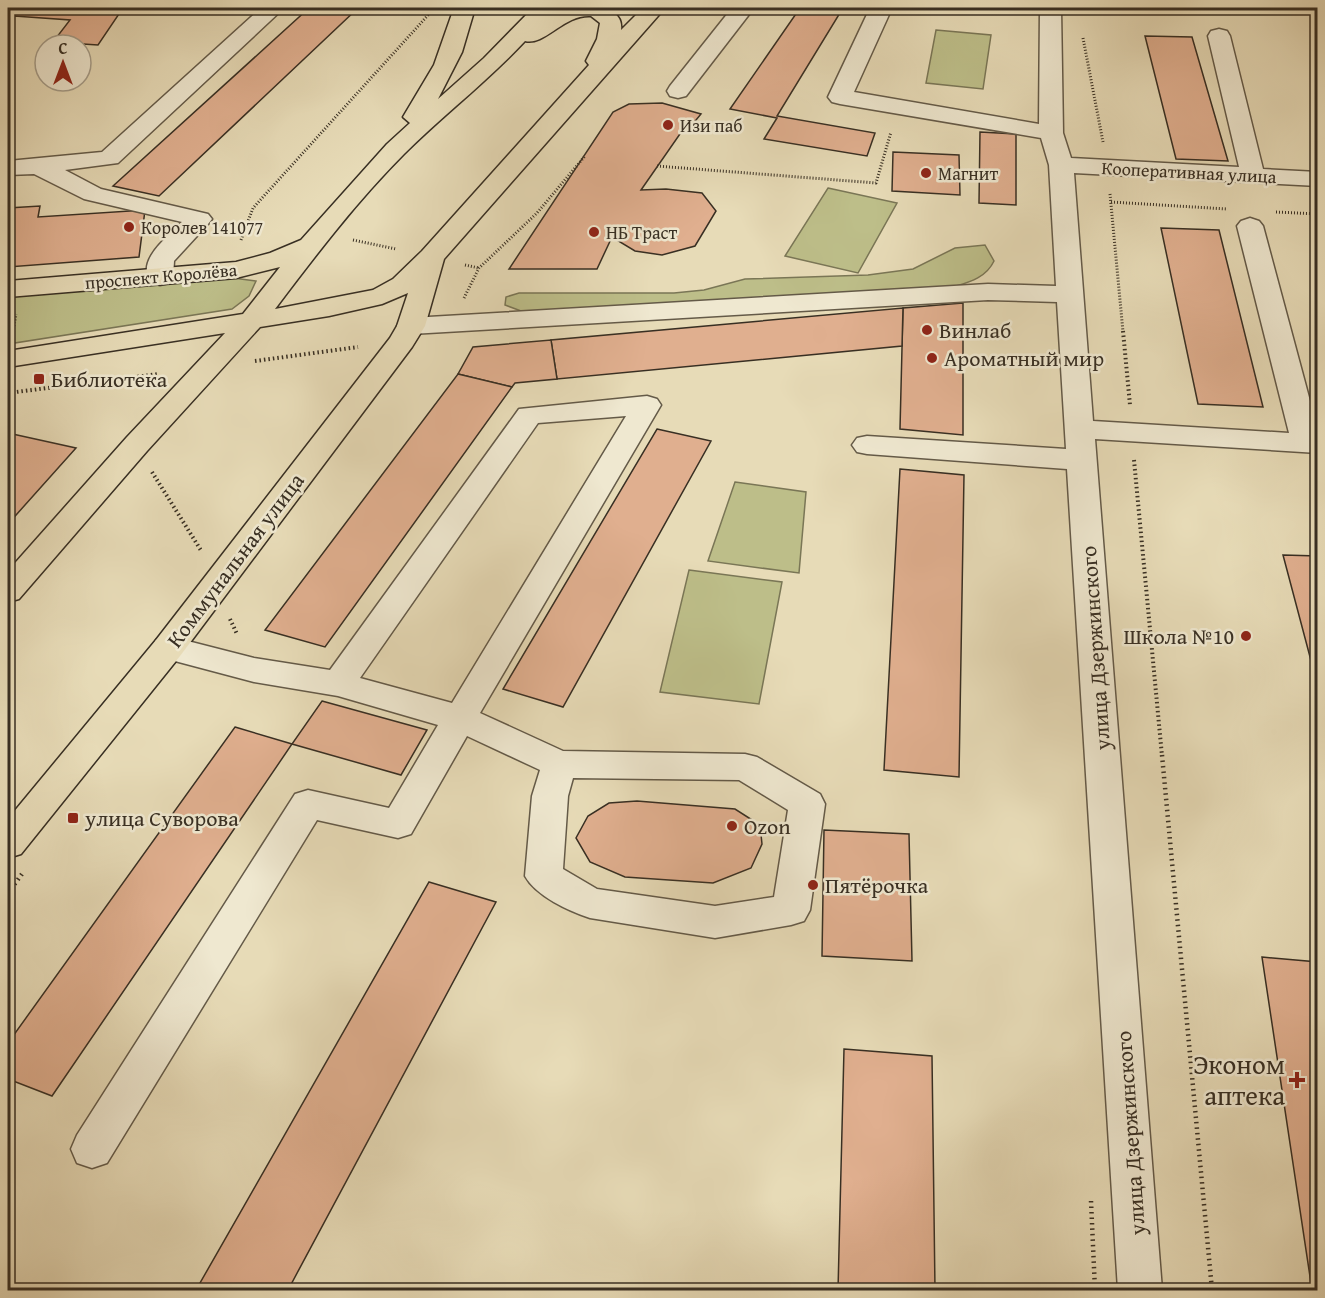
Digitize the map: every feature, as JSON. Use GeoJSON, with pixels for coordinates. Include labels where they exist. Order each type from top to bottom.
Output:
{"type":"FeatureCollection","features":[{"type":"Feature","properties":{"kind":"main road"},"geometry":{"type":"LineString","coordinates":[[395,149],[444,70],[456,43],[464,8]]}},
{"type":"Feature","properties":{"kind":"main road"},"geometry":{"type":"LineString","coordinates":[[8,591],[137,444],[251,321],[311,244],[395,149],[492,63],[544,8]]}},
{"type":"Feature","properties":{"kind":"main road"},"geometry":{"type":"LineString","coordinates":[[8,359],[329,308],[382,296],[402,285],[431,257],[654,8]]}},
{"type":"Feature","properties":{"kind":"main road"},"geometry":{"type":"LineString","coordinates":[[633,31],[669,8]]}},
{"type":"Feature","properties":{"kind":"main road"},"geometry":{"type":"LineString","coordinates":[[492,63],[556,17],[565,13],[586,10],[605,15],[612,26],[590,77]]}},
{"type":"Feature","properties":{"kind":"main road","name":"проспект Королёва"},"geometry":{"type":"LineString","coordinates":[[8,289],[256,267],[311,244]]}},
{"type":"Feature","properties":{"kind":"main road","name":"Коммунальная улица"},"geometry":{"type":"LineString","coordinates":[[8,844],[168,648],[402,341],[411,326],[431,257]]}},
{"type":"Feature","properties":{"kind":"street"},"geometry":{"type":"LineString","coordinates":[[8,168],[109,158],[273,8]]}},
{"type":"Feature","properties":{"kind":"street"},"geometry":{"type":"LineString","coordinates":[[678,91],[743,8]]}},
{"type":"Feature","properties":{"kind":"street"},"geometry":{"type":"LineString","coordinates":[[881,8],[840,97],[1051,133]]}},
{"type":"Feature","properties":{"kind":"street","name":"улица Дзержинского"},"geometry":{"type":"LineString","coordinates":[[1051,8],[1051,133],[1061,165],[1140,1290]]}},
{"type":"Feature","properties":{"kind":"street"},"geometry":{"type":"LineString","coordinates":[[1219,36],[1252,176]]}},
{"type":"Feature","properties":{"kind":"street","name":"Кооперативная улица"},"geometry":{"type":"LineString","coordinates":[[1061,165],[1317,179]]}},
{"type":"Feature","properties":{"kind":"street"},"geometry":{"type":"LineString","coordinates":[[38,166],[93,194],[199,219],[161,259],[160,277]]}},
{"type":"Feature","properties":{"kind":"street"},"geometry":{"type":"LineString","coordinates":[[867,445],[1081,445],[1131,432],[1312,443],[1253,216]]}},
{"type":"Feature","properties":{"kind":"street"},"geometry":{"type":"LineString","coordinates":[[411,326],[988,292],[1071,295]]}},
{"type":"Feature","properties":{"kind":"street"},"geometry":{"type":"LineString","coordinates":[[92,1149],[308,804],[399,824],[647,405],[529,415],[338,684]]}},
{"type":"Feature","properties":{"kind":"street"},"geometry":{"type":"LineString","coordinates":[[168,648],[254,670],[338,684],[460,718],[559,764],[745,767],[807,804],[791,910],[715,922],[590,903],[544,876],[550,796],[559,764]]}},
{"type":"Feature","properties":{"kind":"path"},"geometry":{"type":"LineString","coordinates":[[240,241],[253,208],[435,8]]}},
{"type":"Feature","properties":{"kind":"path"},"geometry":{"type":"LineString","coordinates":[[1081,30],[1108,168],[1212,1290]]}},
{"type":"Feature","properties":{"kind":"path"},"geometry":{"type":"LineString","coordinates":[[657,166],[876,183],[898,108]]}},
{"type":"Feature","properties":{"kind":"path"},"geometry":{"type":"LineString","coordinates":[[1111,202],[1253,216],[1317,214]]}},
{"type":"Feature","properties":{"kind":"path"},"geometry":{"type":"LineString","coordinates":[[311,244],[353,240],[479,268]]}},
{"type":"Feature","properties":{"kind":"path"},"geometry":{"type":"LineString","coordinates":[[137,444],[162,490],[221,580],[228,614],[254,670]]}},
{"type":"Feature","properties":{"kind":"green space"},"geometry":{"type":"Polygon","coordinates":[[[936,30],[991,35],[983,89],[926,83],[936,30]]]}},
{"type":"Feature","properties":{"kind":"green space"},"geometry":{"type":"Polygon","coordinates":[[[828,188],[897,203],[858,273],[785,256],[828,188]]]}},
{"type":"Feature","properties":{"kind":"green space"},"geometry":{"type":"Polygon","coordinates":[[[985,245],[994,261],[985,273],[974,280],[947,289],[529,314],[505,305],[506,297],[519,293],[674,293],[704,290],[745,279],[868,275],[913,269],[955,248],[985,245]]]}},
{"type":"Feature","properties":{"kind":"green space"},"geometry":{"type":"Polygon","coordinates":[[[233,278],[256,281],[249,296],[232,309],[8,344],[8,295],[233,278]]]}},
{"type":"Feature","properties":{"kind":"green space"},"geometry":{"type":"Polygon","coordinates":[[[735,482],[806,492],[799,573],[708,561],[735,482]]]}},
{"type":"Feature","properties":{"kind":"green space"},"geometry":{"type":"Polygon","coordinates":[[[689,570],[782,582],[759,704],[660,692],[689,570]]]}},
{"type":"Feature","properties":{"kind":"building"},"geometry":{"type":"Polygon","coordinates":[[[8,8],[121,11],[98,45],[93,45],[93,33],[60,33],[70,20],[14,16],[8,25],[8,8]]]}},
{"type":"Feature","properties":{"kind":"building"},"geometry":{"type":"Polygon","coordinates":[[[309,8],[358,8],[159,196],[113,186],[309,8]]]}},
{"type":"Feature","properties":{"kind":"building"},"geometry":{"type":"Polygon","coordinates":[[[800,8],[843,8],[777,116],[875,133],[867,156],[764,139],[777,118],[730,109],[800,8]]]}},
{"type":"Feature","properties":{"kind":"building"},"geometry":{"type":"Polygon","coordinates":[[[1145,36],[1192,37],[1228,161],[1176,159],[1145,36]]]}},
{"type":"Feature","properties":{"kind":"building"},"geometry":{"type":"Polygon","coordinates":[[[662,103],[701,114],[687,131],[682,131],[641,190],[666,189],[702,193],[716,211],[695,246],[662,255],[635,251],[612,237],[597,269],[509,269],[613,112],[629,104],[662,103]]]}},
{"type":"Feature","properties":{"kind":"building"},"geometry":{"type":"Polygon","coordinates":[[[980,132],[1016,134],[1016,205],[979,203],[980,132]]]}},
{"type":"Feature","properties":{"kind":"building","name":"Магнит"},"geometry":{"type":"Polygon","coordinates":[[[893,152],[959,155],[960,195],[892,191],[893,152]]]}},
{"type":"Feature","properties":{"kind":"building"},"geometry":{"type":"Polygon","coordinates":[[[40,206],[38,217],[145,210],[139,257],[8,267],[8,208],[40,206]]]}},
{"type":"Feature","properties":{"kind":"building"},"geometry":{"type":"Polygon","coordinates":[[[1161,228],[1219,230],[1263,407],[1198,404],[1161,228]]]}},
{"type":"Feature","properties":{"kind":"building"},"geometry":{"type":"Polygon","coordinates":[[[963,303],[963,435],[900,429],[903,308],[963,303]]]}},
{"type":"Feature","properties":{"kind":"building"},"geometry":{"type":"Polygon","coordinates":[[[903,308],[902,346],[557,379],[551,340],[903,308]]]}},
{"type":"Feature","properties":{"kind":"building"},"geometry":{"type":"Polygon","coordinates":[[[551,340],[557,379],[515,383],[512,387],[458,374],[473,347],[551,340]]]}},
{"type":"Feature","properties":{"kind":"building"},"geometry":{"type":"Polygon","coordinates":[[[458,374],[512,387],[325,647],[265,630],[458,374]]]}},
{"type":"Feature","properties":{"kind":"building"},"geometry":{"type":"Polygon","coordinates":[[[657,429],[711,441],[563,707],[503,689],[657,429]]]}},
{"type":"Feature","properties":{"kind":"building"},"geometry":{"type":"Polygon","coordinates":[[[8,433],[76,448],[8,524],[8,433]]]}},
{"type":"Feature","properties":{"kind":"building"},"geometry":{"type":"Polygon","coordinates":[[[900,469],[964,475],[959,777],[884,770],[900,469]]]}},
{"type":"Feature","properties":{"kind":"building"},"geometry":{"type":"Polygon","coordinates":[[[1283,555],[1318,556],[1318,687],[1283,555]]]}},
{"type":"Feature","properties":{"kind":"building"},"geometry":{"type":"Polygon","coordinates":[[[322,701],[427,730],[401,775],[292,744],[322,701]]]}},
{"type":"Feature","properties":{"kind":"building"},"geometry":{"type":"Polygon","coordinates":[[[235,727],[292,744],[52,1096],[8,1079],[8,1043],[235,727]]]}},
{"type":"Feature","properties":{"kind":"building"},"geometry":{"type":"Polygon","coordinates":[[[637,801],[735,809],[760,825],[762,844],[751,868],[713,883],[625,877],[590,862],[576,838],[588,816],[609,803],[637,801]]]}},
{"type":"Feature","properties":{"kind":"building"},"geometry":{"type":"Polygon","coordinates":[[[824,830],[909,834],[912,961],[822,956],[824,830]]]}},
{"type":"Feature","properties":{"kind":"building"},"geometry":{"type":"Polygon","coordinates":[[[429,882],[496,902],[288,1290],[196,1290],[429,882]]]}},
{"type":"Feature","properties":{"kind":"building"},"geometry":{"type":"Polygon","coordinates":[[[1262,957],[1318,962],[1318,1290],[1312,1290],[1262,957]]]}},
{"type":"Feature","properties":{"kind":"building"},"geometry":{"type":"Polygon","coordinates":[[[844,1049],[932,1056],[935,1290],[838,1290],[844,1049]]]}},
{"type":"Feature","properties":{"kind":"place","name":"Изи паб"},"geometry":{"type":"Point","coordinates":[668,125]}},
{"type":"Feature","properties":{"kind":"place","name":"Магнит"},"geometry":{"type":"Point","coordinates":[926,173]}},
{"type":"Feature","properties":{"kind":"place","name":"Королев 141077"},"geometry":{"type":"Point","coordinates":[129,227]}},
{"type":"Feature","properties":{"kind":"place","name":"НБ Траст"},"geometry":{"type":"Point","coordinates":[594,232]}},
{"type":"Feature","properties":{"kind":"place","name":"Винлаб"},"geometry":{"type":"Point","coordinates":[927,330]}},
{"type":"Feature","properties":{"kind":"place","name":"Ароматный мир"},"geometry":{"type":"Point","coordinates":[932,358]}},
{"type":"Feature","properties":{"kind":"place","name":"Библиотека"},"geometry":{"type":"Point","coordinates":[39,379]}},
{"type":"Feature","properties":{"kind":"place","name":"Школа №10"},"geometry":{"type":"Point","coordinates":[1246,636]}},
{"type":"Feature","properties":{"kind":"place","name":"улица Суворова"},"geometry":{"type":"Point","coordinates":[73,818]}},
{"type":"Feature","properties":{"kind":"place","name":"Ozon"},"geometry":{"type":"Point","coordinates":[732,826]}},
{"type":"Feature","properties":{"kind":"place","name":"Пятёрочка"},"geometry":{"type":"Point","coordinates":[813,885]}},
{"type":"Feature","properties":{"kind":"place","name":"Эконом аптека"},"geometry":{"type":"Point","coordinates":[1297,1080]}}]}
